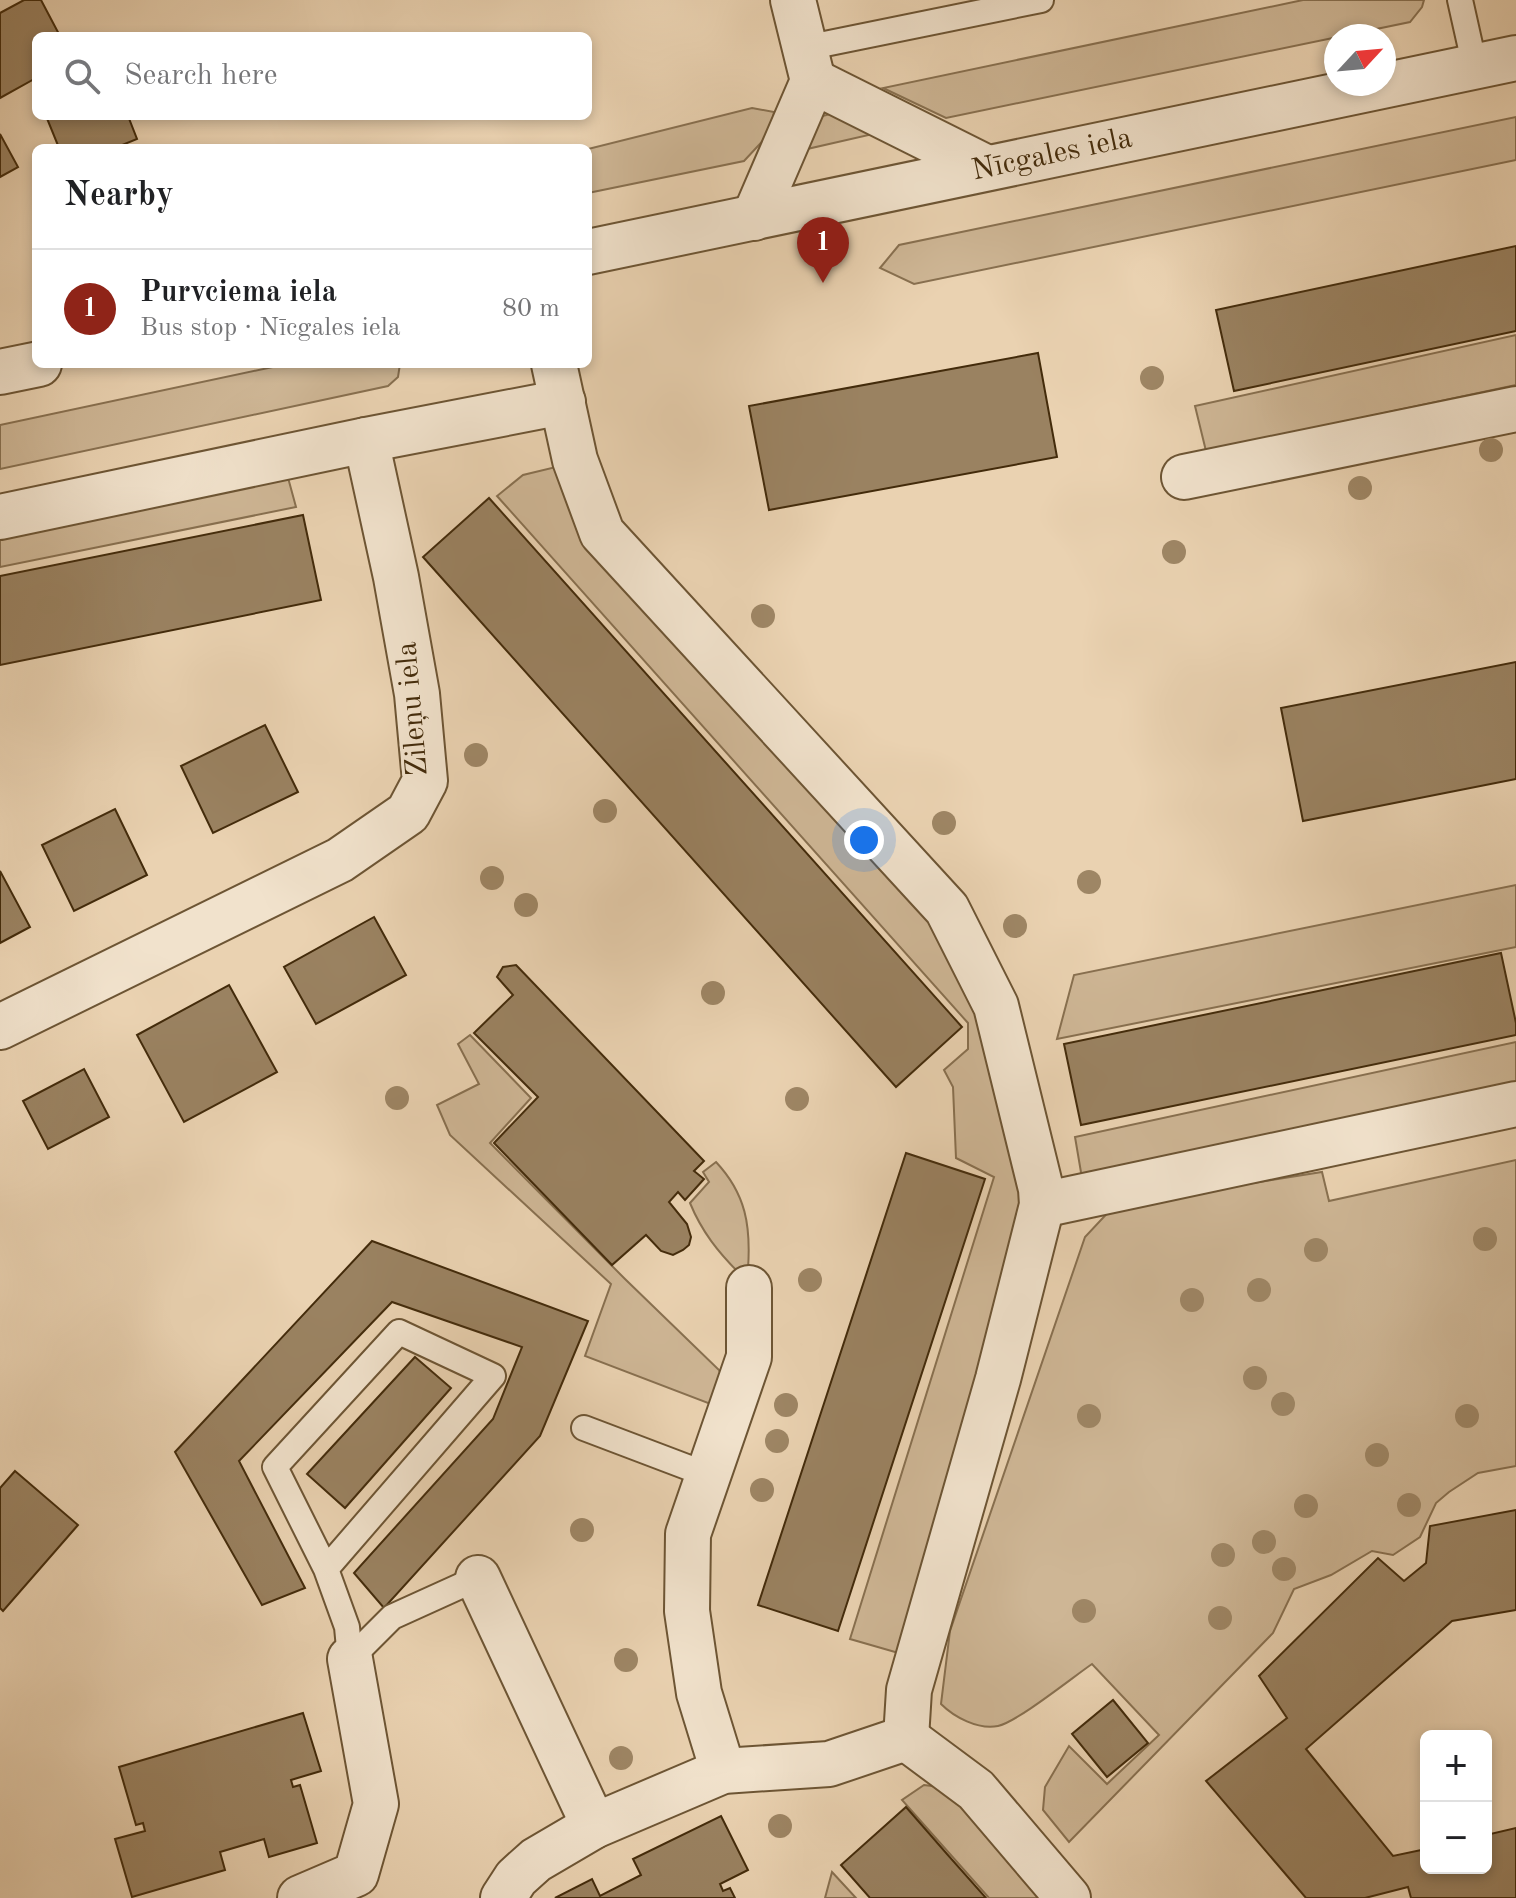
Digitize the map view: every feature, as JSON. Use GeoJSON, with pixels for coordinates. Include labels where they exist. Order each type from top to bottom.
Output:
{"type":"FeatureCollection","features":[{"type":"Feature","properties":{"kind":"street"},"geometry":{"type":"LineString","coordinates":[[754,218],[809,64],[793,0]]}},
{"type":"Feature","properties":{"kind":"street","name":"Nīcgales iela"},"geometry":{"type":"LineString","coordinates":[[592,251],[1495,63]]}},
{"type":"Feature","properties":{"kind":"street"},"geometry":{"type":"LineString","coordinates":[[809,64],[987,168]]}},
{"type":"Feature","properties":{"kind":"street"},"geometry":{"type":"LineString","coordinates":[[0,372],[32,365]]}},
{"type":"Feature","properties":{"kind":"street"},"geometry":{"type":"LineString","coordinates":[[0,517],[366,440],[559,383],[575,460],[602,533],[947,909],[996,1006],[1041,1189],[1042,1205],[998,1379],[909,1690],[906,1738]]}},
{"type":"Feature","properties":{"kind":"street"},"geometry":{"type":"LineString","coordinates":[[1184,477],[1516,409]]}},
{"type":"Feature","properties":{"kind":"street","name":"Zileņu iela"},"geometry":{"type":"LineString","coordinates":[[0,1027],[340,860],[408,813],[425,781],[417,694],[396,577],[366,440]]}},
{"type":"Feature","properties":{"kind":"street"},"geometry":{"type":"LineString","coordinates":[[1042,1205],[1516,1104]]}},
{"type":"Feature","properties":{"kind":"street"},"geometry":{"type":"LineString","coordinates":[[723,1771],[699,1693],[687,1611],[688,1534],[749,1357],[749,1288]]}},
{"type":"Feature","properties":{"kind":"street"},"geometry":{"type":"LineString","coordinates":[[478,1578],[594,1826]]}},
{"type":"Feature","properties":{"kind":"street"},"geometry":{"type":"LineString","coordinates":[[300,1898],[356,1874],[376,1804],[350,1659]]}},
{"type":"Feature","properties":{"kind":"street"},"geometry":{"type":"LineString","coordinates":[[503,1898],[516,1878],[536,1860],[594,1826],[723,1771],[829,1764],[906,1738]]}},
{"type":"Feature","properties":{"kind":"street"},"geometry":{"type":"LineString","coordinates":[[906,1738],[976,1790],[1068,1898]]}},
{"type":"Feature","properties":{"kind":"lane"},"geometry":{"type":"LineString","coordinates":[[809,64],[1041,0]]}},
{"type":"Feature","properties":{"kind":"lane"},"geometry":{"type":"LineString","coordinates":[[1460,0],[1495,63]]}},
{"type":"Feature","properties":{"kind":"lane"},"geometry":{"type":"LineString","coordinates":[[326,1569],[493,1376],[399,1332],[275,1467],[326,1569],[347,1627],[350,1659]]}},
{"type":"Feature","properties":{"kind":"lane"},"geometry":{"type":"LineString","coordinates":[[584,1428],[708,1475]]}},
{"type":"Feature","properties":{"kind":"lane"},"geometry":{"type":"LineString","coordinates":[[350,1659],[392,1617],[478,1578]]}},
{"type":"Feature","properties":{"kind":"shaded area"},"geometry":{"type":"Polygon","coordinates":[[[1303,0],[1424,0],[1410,22],[1396,25],[1324,24],[1324,40],[946,118],[883,88],[1303,0]]]}},
{"type":"Feature","properties":{"kind":"shaded area"},"geometry":{"type":"Polygon","coordinates":[[[752,108],[774,112],[771,132],[744,161],[592,192],[592,148],[752,108]]]}},
{"type":"Feature","properties":{"kind":"shaded area"},"geometry":{"type":"Polygon","coordinates":[[[841,111],[882,132],[807,149],[819,117],[841,111]]]}},
{"type":"Feature","properties":{"kind":"shaded area"},"geometry":{"type":"Polygon","coordinates":[[[1516,117],[1516,160],[914,284],[880,268],[899,245],[1516,117]]]}},
{"type":"Feature","properties":{"kind":"shaded area"},"geometry":{"type":"Polygon","coordinates":[[[1516,335],[1516,385],[1206,451],[1195,406],[1516,335]]]}},
{"type":"Feature","properties":{"kind":"shaded area"},"geometry":{"type":"Polygon","coordinates":[[[268,368],[399,368],[398,377],[388,386],[0,469],[0,425],[268,368]]]}},
{"type":"Feature","properties":{"kind":"shaded area"},"geometry":{"type":"Polygon","coordinates":[[[564,465],[980,984],[1033,1177],[902,1654],[850,1639],[994,1177],[956,1158],[953,1087],[944,1070],[968,1049],[968,1023],[497,496],[523,475],[564,465]]]}},
{"type":"Feature","properties":{"kind":"shaded area"},"geometry":{"type":"Polygon","coordinates":[[[287,474],[296,507],[0,567],[0,526],[287,474]]]}},
{"type":"Feature","properties":{"kind":"shaded area"},"geometry":{"type":"Polygon","coordinates":[[[1516,885],[1516,947],[1057,1039],[1074,975],[1516,885]]]}},
{"type":"Feature","properties":{"kind":"shaded area"},"geometry":{"type":"Polygon","coordinates":[[[470,1035],[531,1098],[490,1143],[719,1370],[726,1388],[721,1408],[585,1356],[611,1284],[450,1135],[437,1105],[479,1084],[458,1044],[470,1035]]]}},
{"type":"Feature","properties":{"kind":"shaded area"},"geometry":{"type":"Polygon","coordinates":[[[1516,1042],[1516,1096],[1084,1190],[1075,1137],[1516,1042]]]}},
{"type":"Feature","properties":{"kind":"shaded area"},"geometry":{"type":"Polygon","coordinates":[[[1516,1160],[1516,1466],[1478,1473],[1449,1492],[1436,1503],[1420,1537],[1393,1555],[1372,1551],[1331,1575],[1294,1589],[1273,1633],[1069,1842],[1043,1810],[1045,1787],[1069,1746],[1107,1784],[1159,1735],[1092,1664],[1031,1708],[998,1726],[982,1726],[967,1721],[941,1704],[950,1631],[1085,1237],[1115,1205],[1322,1172],[1329,1201],[1516,1160]]]}},
{"type":"Feature","properties":{"kind":"shaded area"},"geometry":{"type":"Polygon","coordinates":[[[716,1162],[734,1186],[747,1225],[748,1269],[740,1274],[711,1241],[690,1203],[709,1182],[703,1172],[716,1162]]]}},
{"type":"Feature","properties":{"kind":"shaded area"},"geometry":{"type":"Polygon","coordinates":[[[924,1785],[963,1790],[1056,1898],[989,1898],[902,1800],[924,1785]]]}},
{"type":"Feature","properties":{"kind":"shaded area"},"geometry":{"type":"Polygon","coordinates":[[[832,1872],[856,1898],[825,1898],[832,1872]]]}},
{"type":"Feature","properties":{"kind":"building"},"geometry":{"type":"Polygon","coordinates":[[[24,0],[41,0],[58,32],[32,32],[32,80],[0,98],[0,13],[24,0]]]}},
{"type":"Feature","properties":{"kind":"building"},"geometry":{"type":"Polygon","coordinates":[[[48,120],[130,120],[137,139],[125,144],[57,144],[48,120]]]}},
{"type":"Feature","properties":{"kind":"building"},"geometry":{"type":"Polygon","coordinates":[[[0,134],[18,167],[0,177],[0,134]]]}},
{"type":"Feature","properties":{"kind":"building"},"geometry":{"type":"Polygon","coordinates":[[[1516,246],[1516,331],[1234,391],[1216,310],[1516,246]]]}},
{"type":"Feature","properties":{"kind":"building"},"geometry":{"type":"Polygon","coordinates":[[[1038,353],[1057,457],[769,510],[749,406],[1038,353]]]}},
{"type":"Feature","properties":{"kind":"building"},"geometry":{"type":"Polygon","coordinates":[[[489,498],[962,1027],[896,1087],[423,557],[489,498]]]}},
{"type":"Feature","properties":{"kind":"building"},"geometry":{"type":"Polygon","coordinates":[[[303,515],[321,600],[0,665],[0,576],[303,515]]]}},
{"type":"Feature","properties":{"kind":"building"},"geometry":{"type":"Polygon","coordinates":[[[1516,662],[1516,779],[1303,821],[1281,708],[1516,662]]]}},
{"type":"Feature","properties":{"kind":"building"},"geometry":{"type":"Polygon","coordinates":[[[265,725],[298,792],[213,833],[181,766],[265,725]]]}},
{"type":"Feature","properties":{"kind":"building"},"geometry":{"type":"Polygon","coordinates":[[[115,809],[147,875],[74,911],[42,845],[115,809]]]}},
{"type":"Feature","properties":{"kind":"building"},"geometry":{"type":"Polygon","coordinates":[[[0,871],[30,927],[0,943],[0,871]]]}},
{"type":"Feature","properties":{"kind":"building"},"geometry":{"type":"Polygon","coordinates":[[[374,917],[406,975],[316,1024],[284,967],[374,917]]]}},
{"type":"Feature","properties":{"kind":"building"},"geometry":{"type":"Polygon","coordinates":[[[1501,953],[1516,1035],[1081,1125],[1064,1044],[1501,953]]]}},
{"type":"Feature","properties":{"kind":"building"},"geometry":{"type":"Polygon","coordinates":[[[516,965],[704,1161],[694,1171],[704,1179],[685,1200],[678,1192],[669,1202],[687,1224],[691,1237],[689,1245],[683,1250],[673,1255],[661,1251],[646,1235],[612,1265],[494,1143],[538,1097],[474,1033],[513,995],[497,977],[503,967],[516,965]]]}},
{"type":"Feature","properties":{"kind":"building"},"geometry":{"type":"Polygon","coordinates":[[[229,985],[277,1072],[184,1122],[137,1035],[229,985]]]}},
{"type":"Feature","properties":{"kind":"building"},"geometry":{"type":"Polygon","coordinates":[[[84,1069],[109,1117],[48,1149],[23,1101],[84,1069]]]}},
{"type":"Feature","properties":{"kind":"building"},"geometry":{"type":"Polygon","coordinates":[[[906,1153],[985,1179],[838,1631],[758,1605],[906,1153]]]}},
{"type":"Feature","properties":{"kind":"building"},"geometry":{"type":"Polygon","coordinates":[[[372,1241],[588,1321],[540,1436],[384,1608],[354,1573],[493,1419],[522,1347],[392,1302],[239,1461],[305,1588],[262,1605],[175,1452],[372,1241]]]}},
{"type":"Feature","properties":{"kind":"building"},"geometry":{"type":"Polygon","coordinates":[[[415,1357],[451,1388],[345,1508],[307,1474],[415,1357]]]}},
{"type":"Feature","properties":{"kind":"building"},"geometry":{"type":"Polygon","coordinates":[[[15,1471],[78,1525],[3,1611],[0,1608],[0,1488],[15,1471]]]}},
{"type":"Feature","properties":{"kind":"building"},"geometry":{"type":"Polygon","coordinates":[[[1516,1510],[1516,1610],[1452,1621],[1306,1749],[1393,1856],[1420,1850],[1420,1874],[1492,1874],[1492,1834],[1516,1828],[1516,1898],[1411,1898],[1408,1887],[1365,1898],[1306,1898],[1206,1781],[1287,1718],[1259,1676],[1378,1558],[1404,1581],[1426,1563],[1430,1526],[1516,1510]]]}},
{"type":"Feature","properties":{"kind":"building"},"geometry":{"type":"Polygon","coordinates":[[[1113,1700],[1148,1743],[1107,1777],[1072,1734],[1113,1700]]]}},
{"type":"Feature","properties":{"kind":"building"},"geometry":{"type":"Polygon","coordinates":[[[303,1713],[321,1771],[291,1780],[293,1787],[300,1785],[317,1843],[269,1857],[264,1839],[220,1852],[225,1870],[132,1897],[115,1839],[145,1831],[143,1823],[136,1825],[119,1767],[303,1713]]]}},
{"type":"Feature","properties":{"kind":"building"},"geometry":{"type":"Polygon","coordinates":[[[906,1807],[986,1898],[870,1898],[841,1865],[906,1807]]]}},
{"type":"Feature","properties":{"kind":"building"},"geometry":{"type":"Polygon","coordinates":[[[721,1816],[748,1870],[720,1884],[723,1891],[730,1888],[735,1898],[555,1898],[592,1879],[600,1896],[641,1875],[633,1859],[721,1816]]]}},
{"type":"Feature","properties":{"kind":"place","name":"Purvciema iela"},"geometry":{"type":"Point","coordinates":[823,283]}}]}
